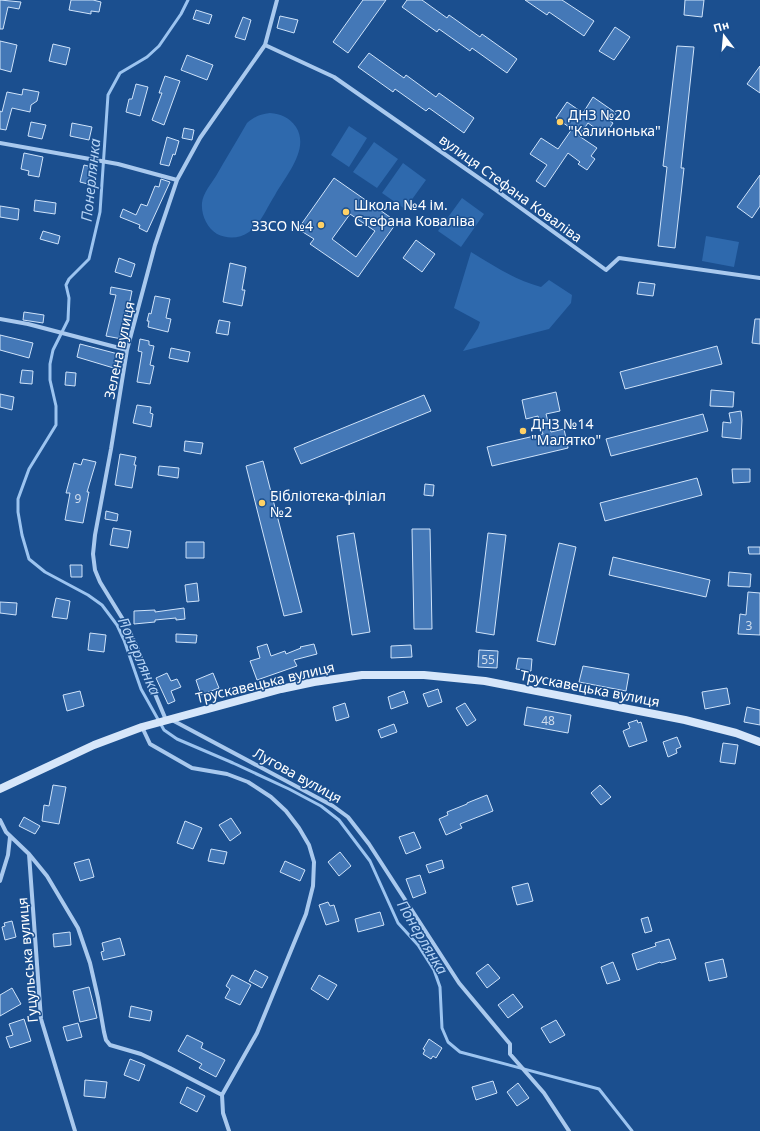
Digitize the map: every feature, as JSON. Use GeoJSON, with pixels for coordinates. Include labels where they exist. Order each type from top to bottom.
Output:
{"type":"FeatureCollection","features":[{"type":"Feature","properties":{"kind":"main road","name":"Трускавецька вулиця"},"geometry":{"type":"LineString","coordinates":[[0,789],[94,745],[142,727],[314,682],[362,676],[424,675],[485,681],[685,720],[736,733],[760,742]]}},
{"type":"Feature","properties":{"kind":"street","name":"Зелена вулиця"},"geometry":{"type":"LineString","coordinates":[[167,720],[127,626],[100,582],[95,570],[93,554],[95,535],[127,350],[154,245],[177,180],[200,138],[265,45],[277,0]]}},
{"type":"Feature","properties":{"kind":"street","name":"вулиця Стефана Коваліва"},"geometry":{"type":"LineString","coordinates":[[265,45],[334,77],[496,190],[606,270],[619,258],[744,277],[760,278]]}},
{"type":"Feature","properties":{"kind":"street"},"geometry":{"type":"LineString","coordinates":[[0,143],[118,164],[177,180]]}},
{"type":"Feature","properties":{"kind":"street"},"geometry":{"type":"LineString","coordinates":[[0,319],[127,350]]}},
{"type":"Feature","properties":{"kind":"street","name":"Лугова вулиця"},"geometry":{"type":"LineString","coordinates":[[167,720],[333,806],[348,817],[369,844],[459,983],[510,1044],[510,1054],[544,1093],[569,1131]]}},
{"type":"Feature","properties":{"kind":"street"},"geometry":{"type":"LineString","coordinates":[[142,727],[150,744],[192,768],[227,774],[248,782],[271,797],[286,811],[299,828],[309,845],[314,862],[313,886],[306,914],[257,1033],[222,1095],[224,1113],[229,1131]]}},
{"type":"Feature","properties":{"kind":"street"},"geometry":{"type":"LineString","coordinates":[[0,820],[10,837],[29,854],[47,876],[78,928],[90,963],[106,1040],[110,1045],[141,1054],[222,1095]]}},
{"type":"Feature","properties":{"kind":"street"},"geometry":{"type":"LineString","coordinates":[[0,881],[8,855],[10,837]]}},
{"type":"Feature","properties":{"kind":"street","name":"Гуцульська вулиця"},"geometry":{"type":"LineString","coordinates":[[29,854],[41,1019],[75,1131]]}},
{"type":"Feature","properties":{"kind":"shaded area"},"geometry":{"type":"Polygon","coordinates":[[[270,113],[278,114],[284,117],[291,121],[296,127],[300,135],[300,144],[295,162],[264,215],[253,229],[237,237],[221,236],[213,231],[205,221],[202,208],[204,196],[247,123],[257,116],[270,113]]]}},
{"type":"Feature","properties":{"kind":"shaded area"},"geometry":{"type":"Polygon","coordinates":[[[349,126],[367,138],[349,167],[331,155],[349,126]]]}},
{"type":"Feature","properties":{"kind":"shaded area"},"geometry":{"type":"Polygon","coordinates":[[[374,142],[398,159],[377,188],[353,172],[374,142]]]}},
{"type":"Feature","properties":{"kind":"shaded area"},"geometry":{"type":"Polygon","coordinates":[[[403,163],[426,180],[405,209],[382,193],[403,163]]]}},
{"type":"Feature","properties":{"kind":"shaded area"},"geometry":{"type":"Polygon","coordinates":[[[462,198],[484,214],[461,247],[438,231],[462,198]]]}},
{"type":"Feature","properties":{"kind":"shaded area"},"geometry":{"type":"Polygon","coordinates":[[[706,236],[739,242],[734,267],[702,261],[706,236]]]}},
{"type":"Feature","properties":{"kind":"shaded area"},"geometry":{"type":"Polygon","coordinates":[[[471,252],[522,281],[541,287],[549,280],[572,295],[571,303],[549,329],[463,351],[478,328],[480,322],[454,308],[471,252]]]}},
{"type":"Feature","properties":{"kind":"building"},"geometry":{"type":"Polygon","coordinates":[[[0,0],[21,2],[19,9],[8,7],[3,29],[0,29],[0,0]]]}},
{"type":"Feature","properties":{"kind":"building"},"geometry":{"type":"Polygon","coordinates":[[[71,0],[93,0],[101,2],[99,12],[91,11],[91,14],[69,10],[71,0]]]}},
{"type":"Feature","properties":{"kind":"building"},"geometry":{"type":"Polygon","coordinates":[[[363,0],[386,0],[348,53],[333,42],[363,0]]]}},
{"type":"Feature","properties":{"kind":"building"},"geometry":{"type":"Polygon","coordinates":[[[407,0],[422,0],[447,18],[449,15],[480,37],[482,34],[517,59],[507,73],[472,48],[470,51],[439,29],[437,32],[402,7],[407,0]]]}},
{"type":"Feature","properties":{"kind":"building"},"geometry":{"type":"Polygon","coordinates":[[[525,0],[562,0],[594,21],[584,36],[549,12],[547,15],[525,0]]]}},
{"type":"Feature","properties":{"kind":"building"},"geometry":{"type":"Polygon","coordinates":[[[685,0],[704,0],[702,17],[684,15],[685,0]]]}},
{"type":"Feature","properties":{"kind":"building"},"geometry":{"type":"Polygon","coordinates":[[[196,10],[212,15],[209,24],[193,19],[196,10]]]}},
{"type":"Feature","properties":{"kind":"building"},"geometry":{"type":"Polygon","coordinates":[[[280,16],[298,20],[294,33],[277,28],[280,16]]]}},
{"type":"Feature","properties":{"kind":"building"},"geometry":{"type":"Polygon","coordinates":[[[243,17],[251,20],[245,40],[235,37],[243,17]]]}},
{"type":"Feature","properties":{"kind":"building"},"geometry":{"type":"Polygon","coordinates":[[[615,27],[630,37],[614,60],[599,51],[615,27]]]}},
{"type":"Feature","properties":{"kind":"building"},"geometry":{"type":"Polygon","coordinates":[[[0,41],[17,45],[11,72],[0,69],[0,41]]]}},
{"type":"Feature","properties":{"kind":"building"},"geometry":{"type":"Polygon","coordinates":[[[53,44],[70,48],[66,65],[49,61],[53,44]]]}},
{"type":"Feature","properties":{"kind":"building"},"geometry":{"type":"Polygon","coordinates":[[[677,46],[694,47],[681,168],[684,168],[675,248],[658,246],[667,167],[663,166],[677,46]]]}},
{"type":"Feature","properties":{"kind":"building"},"geometry":{"type":"Polygon","coordinates":[[[369,53],[404,78],[406,75],[436,97],[439,93],[474,118],[464,133],[429,108],[426,111],[395,89],[393,92],[358,67],[369,53]]]}},
{"type":"Feature","properties":{"kind":"building"},"geometry":{"type":"Polygon","coordinates":[[[187,55],[213,65],[207,80],[181,70],[187,55]]]}},
{"type":"Feature","properties":{"kind":"building"},"geometry":{"type":"Polygon","coordinates":[[[760,66],[760,93],[747,84],[760,66]]]}},
{"type":"Feature","properties":{"kind":"building"},"geometry":{"type":"Polygon","coordinates":[[[165,76],[180,81],[164,125],[152,120],[162,93],[159,93],[165,76]]]}},
{"type":"Feature","properties":{"kind":"building"},"geometry":{"type":"Polygon","coordinates":[[[136,84],[148,87],[140,116],[126,112],[129,99],[132,99],[136,84]]]}},
{"type":"Feature","properties":{"kind":"building"},"geometry":{"type":"Polygon","coordinates":[[[23,89],[39,92],[37,101],[31,105],[30,112],[12,108],[6,130],[0,129],[0,111],[2,112],[7,92],[22,95],[23,89]]]}},
{"type":"Feature","properties":{"kind":"building"},"geometry":{"type":"Polygon","coordinates":[[[593,97],[616,113],[610,121],[613,123],[605,135],[588,123],[579,136],[597,148],[591,156],[595,159],[587,170],[578,164],[580,162],[568,153],[545,187],[536,181],[547,165],[530,154],[541,138],[558,149],[572,129],[556,118],[567,102],[583,113],[593,97]]]}},
{"type":"Feature","properties":{"kind":"building"},"geometry":{"type":"Polygon","coordinates":[[[31,122],[46,125],[42,139],[28,136],[31,122]]]}},
{"type":"Feature","properties":{"kind":"building"},"geometry":{"type":"Polygon","coordinates":[[[72,123],[92,127],[89,140],[70,136],[72,123]]]}},
{"type":"Feature","properties":{"kind":"building"},"geometry":{"type":"Polygon","coordinates":[[[184,128],[194,130],[192,140],[182,138],[184,128]]]}},
{"type":"Feature","properties":{"kind":"building"},"geometry":{"type":"Polygon","coordinates":[[[167,137],[179,141],[175,155],[173,154],[169,166],[160,164],[167,137]]]}},
{"type":"Feature","properties":{"kind":"building"},"geometry":{"type":"Polygon","coordinates":[[[24,153],[43,157],[39,177],[28,175],[29,171],[21,169],[24,153]]]}},
{"type":"Feature","properties":{"kind":"building"},"geometry":{"type":"Polygon","coordinates":[[[84,165],[96,168],[92,185],[80,182],[84,165]]]}},
{"type":"Feature","properties":{"kind":"building"},"geometry":{"type":"Polygon","coordinates":[[[760,175],[760,206],[752,218],[737,207],[760,175]]]}},
{"type":"Feature","properties":{"kind":"building","name":"ЗЗСО №4"},"geometry":{"type":"Polygon","coordinates":[[[334,178],[397,222],[358,277],[310,244],[314,239],[298,229],[334,178]],[[350,214],[332,239],[356,257],[375,231],[350,214]]]}},
{"type":"Feature","properties":{"kind":"building"},"geometry":{"type":"Polygon","coordinates":[[[161,179],[170,182],[147,232],[139,228],[140,225],[120,217],[123,209],[136,215],[141,204],[147,206],[155,186],[159,187],[161,179]]]}},
{"type":"Feature","properties":{"kind":"building"},"geometry":{"type":"Polygon","coordinates":[[[35,200],[56,203],[55,214],[34,211],[35,200]]]}},
{"type":"Feature","properties":{"kind":"building"},"geometry":{"type":"Polygon","coordinates":[[[0,206],[19,209],[18,220],[0,217],[0,206]]]}},
{"type":"Feature","properties":{"kind":"building"},"geometry":{"type":"Polygon","coordinates":[[[43,231],[60,236],[58,244],[40,239],[43,231]]]}},
{"type":"Feature","properties":{"kind":"building"},"geometry":{"type":"Polygon","coordinates":[[[416,240],[435,254],[422,272],[403,258],[416,240]]]}},
{"type":"Feature","properties":{"kind":"building"},"geometry":{"type":"Polygon","coordinates":[[[119,258],[135,264],[131,277],[115,272],[119,258]]]}},
{"type":"Feature","properties":{"kind":"building"},"geometry":{"type":"Polygon","coordinates":[[[230,263],[246,267],[242,290],[245,290],[242,306],[223,302],[230,263]]]}},
{"type":"Feature","properties":{"kind":"building"},"geometry":{"type":"Polygon","coordinates":[[[639,282],[655,284],[653,296],[637,294],[639,282]]]}},
{"type":"Feature","properties":{"kind":"building"},"geometry":{"type":"Polygon","coordinates":[[[111,287],[132,291],[122,339],[106,336],[116,295],[110,294],[111,287]]]}},
{"type":"Feature","properties":{"kind":"building"},"geometry":{"type":"Polygon","coordinates":[[[155,296],[170,299],[166,318],[171,319],[168,332],[148,327],[149,321],[147,321],[149,313],[151,314],[155,296]]]}},
{"type":"Feature","properties":{"kind":"building"},"geometry":{"type":"Polygon","coordinates":[[[24,312],[44,315],[43,323],[23,320],[24,312]]]}},
{"type":"Feature","properties":{"kind":"building"},"geometry":{"type":"Polygon","coordinates":[[[755,319],[760,319],[760,344],[752,343],[755,319]]]}},
{"type":"Feature","properties":{"kind":"building"},"geometry":{"type":"Polygon","coordinates":[[[219,320],[230,322],[228,335],[216,333],[219,320]]]}},
{"type":"Feature","properties":{"kind":"building"},"geometry":{"type":"Polygon","coordinates":[[[0,335],[33,343],[29,358],[0,350],[0,335]]]}},
{"type":"Feature","properties":{"kind":"building"},"geometry":{"type":"Polygon","coordinates":[[[140,339],[149,341],[149,345],[154,346],[150,365],[154,366],[150,384],[137,382],[142,352],[138,351],[140,339]]]}},
{"type":"Feature","properties":{"kind":"building"},"geometry":{"type":"Polygon","coordinates":[[[80,344],[122,355],[117,369],[77,357],[80,344]]]}},
{"type":"Feature","properties":{"kind":"building"},"geometry":{"type":"Polygon","coordinates":[[[717,346],[722,364],[625,389],[620,372],[717,346]]]}},
{"type":"Feature","properties":{"kind":"building"},"geometry":{"type":"Polygon","coordinates":[[[171,348],[190,352],[188,362],[169,358],[171,348]]]}},
{"type":"Feature","properties":{"kind":"building"},"geometry":{"type":"Polygon","coordinates":[[[22,370],[33,371],[32,384],[20,383],[22,370]]]}},
{"type":"Feature","properties":{"kind":"building"},"geometry":{"type":"Polygon","coordinates":[[[66,372],[76,373],[75,386],[65,385],[66,372]]]}},
{"type":"Feature","properties":{"kind":"building"},"geometry":{"type":"Polygon","coordinates":[[[711,390],[734,392],[733,407],[710,406],[711,390]]]}},
{"type":"Feature","properties":{"kind":"building"},"geometry":{"type":"Polygon","coordinates":[[[556,392],[560,411],[546,414],[551,432],[564,429],[568,448],[492,466],[487,447],[543,434],[538,416],[526,419],[522,400],[556,392]]]}},
{"type":"Feature","properties":{"kind":"building"},"geometry":{"type":"Polygon","coordinates":[[[0,394],[14,397],[12,410],[0,407],[0,394]]]}},
{"type":"Feature","properties":{"kind":"building"},"geometry":{"type":"Polygon","coordinates":[[[424,395],[431,411],[301,464],[294,448],[424,395]]]}},
{"type":"Feature","properties":{"kind":"building"},"geometry":{"type":"Polygon","coordinates":[[[137,405],[151,407],[150,413],[153,414],[151,427],[133,423],[137,405]]]}},
{"type":"Feature","properties":{"kind":"building"},"geometry":{"type":"Polygon","coordinates":[[[741,411],[741,439],[722,437],[723,422],[731,423],[729,413],[741,411]]]}},
{"type":"Feature","properties":{"kind":"building"},"geometry":{"type":"Polygon","coordinates":[[[703,414],[708,431],[611,456],[606,439],[703,414]]]}},
{"type":"Feature","properties":{"kind":"building"},"geometry":{"type":"Polygon","coordinates":[[[185,441],[203,443],[201,454],[184,451],[185,441]]]}},
{"type":"Feature","properties":{"kind":"building"},"geometry":{"type":"Polygon","coordinates":[[[120,454],[136,457],[132,488],[115,485],[120,454]]]}},
{"type":"Feature","properties":{"kind":"building"},"geometry":{"type":"Polygon","coordinates":[[[83,459],[96,462],[87,492],[89,492],[83,523],[65,520],[70,493],[66,493],[74,463],[81,465],[83,459]]]}},
{"type":"Feature","properties":{"kind":"building"},"geometry":{"type":"Polygon","coordinates":[[[263,461],[302,612],[284,616],[246,466],[263,461]]]}},
{"type":"Feature","properties":{"kind":"building"},"geometry":{"type":"Polygon","coordinates":[[[159,466],[179,468],[178,478],[158,475],[159,466]]]}},
{"type":"Feature","properties":{"kind":"building"},"geometry":{"type":"Polygon","coordinates":[[[732,469],[750,469],[750,482],[733,483],[732,469]]]}},
{"type":"Feature","properties":{"kind":"building"},"geometry":{"type":"Polygon","coordinates":[[[697,478],[702,495],[605,521],[600,503],[697,478]]]}},
{"type":"Feature","properties":{"kind":"building"},"geometry":{"type":"Polygon","coordinates":[[[425,484],[434,485],[433,496],[424,495],[425,484]]]}},
{"type":"Feature","properties":{"kind":"building"},"geometry":{"type":"Polygon","coordinates":[[[106,511],[118,514],[117,521],[105,519],[106,511]]]}},
{"type":"Feature","properties":{"kind":"building"},"geometry":{"type":"Polygon","coordinates":[[[113,528],[131,531],[128,548],[110,545],[113,528]]]}},
{"type":"Feature","properties":{"kind":"building"},"geometry":{"type":"Polygon","coordinates":[[[412,529],[430,529],[432,629],[414,629],[412,529]]]}},
{"type":"Feature","properties":{"kind":"building"},"geometry":{"type":"Polygon","coordinates":[[[354,533],[370,632],[352,635],[337,536],[354,533]]]}},
{"type":"Feature","properties":{"kind":"building"},"geometry":{"type":"Polygon","coordinates":[[[488,533],[506,535],[494,635],[476,632],[488,533]]]}},
{"type":"Feature","properties":{"kind":"building"},"geometry":{"type":"Polygon","coordinates":[[[186,542],[204,542],[204,558],[186,558],[186,542]]]}},
{"type":"Feature","properties":{"kind":"building"},"geometry":{"type":"Polygon","coordinates":[[[559,543],[576,547],[555,645],[537,641],[559,543]]]}},
{"type":"Feature","properties":{"kind":"building"},"geometry":{"type":"Polygon","coordinates":[[[748,547],[760,547],[760,554],[749,554],[748,547]]]}},
{"type":"Feature","properties":{"kind":"building"},"geometry":{"type":"Polygon","coordinates":[[[613,557],[710,580],[706,597],[609,575],[613,557]]]}},
{"type":"Feature","properties":{"kind":"building"},"geometry":{"type":"Polygon","coordinates":[[[70,565],[82,565],[82,577],[71,577],[70,565]]]}},
{"type":"Feature","properties":{"kind":"building"},"geometry":{"type":"Polygon","coordinates":[[[729,572],[751,574],[750,587],[728,586],[729,572]]]}},
{"type":"Feature","properties":{"kind":"building"},"geometry":{"type":"Polygon","coordinates":[[[197,583],[199,601],[187,602],[185,585],[197,583]]]}},
{"type":"Feature","properties":{"kind":"building"},"geometry":{"type":"Polygon","coordinates":[[[748,592],[760,593],[760,635],[738,634],[740,614],[746,615],[748,592]]]}},
{"type":"Feature","properties":{"kind":"building"},"geometry":{"type":"Polygon","coordinates":[[[56,598],[70,601],[67,619],[52,617],[56,598]]]}},
{"type":"Feature","properties":{"kind":"building"},"geometry":{"type":"Polygon","coordinates":[[[0,602],[17,603],[16,615],[0,613],[0,602]]]}},
{"type":"Feature","properties":{"kind":"building"},"geometry":{"type":"Polygon","coordinates":[[[184,608],[185,619],[176,620],[176,618],[155,620],[155,622],[134,624],[134,611],[155,610],[155,612],[184,608]]]}},
{"type":"Feature","properties":{"kind":"building"},"geometry":{"type":"Polygon","coordinates":[[[90,633],[106,635],[104,652],[88,650],[90,633]]]}},
{"type":"Feature","properties":{"kind":"building"},"geometry":{"type":"Polygon","coordinates":[[[176,634],[197,635],[196,643],[176,642],[176,634]]]}},
{"type":"Feature","properties":{"kind":"building"},"geometry":{"type":"Polygon","coordinates":[[[267,644],[271,656],[285,651],[286,654],[301,648],[300,647],[314,644],[317,654],[294,660],[297,666],[257,680],[250,661],[260,658],[257,647],[267,644]]]}},
{"type":"Feature","properties":{"kind":"building"},"geometry":{"type":"Polygon","coordinates":[[[411,645],[412,657],[391,658],[391,646],[411,645]]]}},
{"type":"Feature","properties":{"kind":"building"},"geometry":{"type":"Polygon","coordinates":[[[479,650],[498,651],[497,668],[478,667],[479,650]]]}},
{"type":"Feature","properties":{"kind":"building"},"geometry":{"type":"Polygon","coordinates":[[[518,658],[532,659],[531,671],[516,669],[518,658]]]}},
{"type":"Feature","properties":{"kind":"building"},"geometry":{"type":"Polygon","coordinates":[[[583,666],[629,674],[626,691],[579,682],[583,666]]]}},
{"type":"Feature","properties":{"kind":"building"},"geometry":{"type":"Polygon","coordinates":[[[167,673],[171,681],[177,679],[181,687],[171,691],[175,701],[168,704],[156,678],[167,673]]]}},
{"type":"Feature","properties":{"kind":"building"},"geometry":{"type":"Polygon","coordinates":[[[213,673],[219,688],[201,695],[196,680],[213,673]]]}},
{"type":"Feature","properties":{"kind":"building"},"geometry":{"type":"Polygon","coordinates":[[[727,688],[730,704],[705,709],[702,692],[727,688]]]}},
{"type":"Feature","properties":{"kind":"building"},"geometry":{"type":"Polygon","coordinates":[[[438,689],[442,702],[428,707],[423,694],[438,689]]]}},
{"type":"Feature","properties":{"kind":"building"},"geometry":{"type":"Polygon","coordinates":[[[80,691],[84,706],[67,711],[63,695],[80,691]]]}},
{"type":"Feature","properties":{"kind":"building"},"geometry":{"type":"Polygon","coordinates":[[[404,691],[408,703],[391,709],[388,697],[404,691]]]}},
{"type":"Feature","properties":{"kind":"building"},"geometry":{"type":"Polygon","coordinates":[[[345,703],[349,717],[336,721],[333,707],[345,703]]]}},
{"type":"Feature","properties":{"kind":"building"},"geometry":{"type":"Polygon","coordinates":[[[465,703],[476,720],[467,726],[456,708],[465,703]]]}},
{"type":"Feature","properties":{"kind":"building"},"geometry":{"type":"Polygon","coordinates":[[[527,707],[571,715],[568,733],[524,725],[527,707]]]}},
{"type":"Feature","properties":{"kind":"building"},"geometry":{"type":"Polygon","coordinates":[[[747,707],[760,710],[760,725],[744,722],[747,707]]]}},
{"type":"Feature","properties":{"kind":"building"},"geometry":{"type":"Polygon","coordinates":[[[637,720],[638,723],[641,722],[647,741],[629,747],[623,731],[630,728],[628,723],[637,720]]]}},
{"type":"Feature","properties":{"kind":"building"},"geometry":{"type":"Polygon","coordinates":[[[394,724],[397,732],[381,738],[378,730],[394,724]]]}},
{"type":"Feature","properties":{"kind":"building"},"geometry":{"type":"Polygon","coordinates":[[[677,737],[681,747],[676,749],[677,753],[668,757],[663,742],[677,737]]]}},
{"type":"Feature","properties":{"kind":"building"},"geometry":{"type":"Polygon","coordinates":[[[723,743],[738,745],[735,764],[720,762],[723,743]]]}},
{"type":"Feature","properties":{"kind":"building"},"geometry":{"type":"Polygon","coordinates":[[[53,785],[66,787],[59,824],[42,821],[44,805],[49,806],[53,785]]]}},
{"type":"Feature","properties":{"kind":"building"},"geometry":{"type":"Polygon","coordinates":[[[600,785],[611,797],[601,805],[591,793],[600,785]]]}},
{"type":"Feature","properties":{"kind":"building"},"geometry":{"type":"Polygon","coordinates":[[[487,795],[493,811],[460,824],[462,828],[446,835],[439,819],[448,815],[447,812],[487,795]]]}},
{"type":"Feature","properties":{"kind":"building"},"geometry":{"type":"Polygon","coordinates":[[[24,817],[40,826],[35,834],[19,826],[24,817]]]}},
{"type":"Feature","properties":{"kind":"building"},"geometry":{"type":"Polygon","coordinates":[[[231,818],[241,833],[230,841],[219,825],[231,818]]]}},
{"type":"Feature","properties":{"kind":"building"},"geometry":{"type":"Polygon","coordinates":[[[185,821],[202,828],[193,849],[177,843],[185,821]]]}},
{"type":"Feature","properties":{"kind":"building"},"geometry":{"type":"Polygon","coordinates":[[[414,832],[421,848],[406,854],[399,837],[414,832]]]}},
{"type":"Feature","properties":{"kind":"building"},"geometry":{"type":"Polygon","coordinates":[[[211,849],[227,852],[224,864],[208,861],[211,849]]]}},
{"type":"Feature","properties":{"kind":"building"},"geometry":{"type":"Polygon","coordinates":[[[340,852],[351,866],[339,876],[328,862],[340,852]]]}},
{"type":"Feature","properties":{"kind":"building"},"geometry":{"type":"Polygon","coordinates":[[[89,859],[94,877],[80,881],[74,863],[89,859]]]}},
{"type":"Feature","properties":{"kind":"building"},"geometry":{"type":"Polygon","coordinates":[[[442,860],[444,868],[429,873],[426,865],[442,860]]]}},
{"type":"Feature","properties":{"kind":"building"},"geometry":{"type":"Polygon","coordinates":[[[285,861],[305,870],[300,881],[280,872],[285,861]]]}},
{"type":"Feature","properties":{"kind":"building"},"geometry":{"type":"Polygon","coordinates":[[[420,875],[426,893],[413,898],[406,879],[420,875]]]}},
{"type":"Feature","properties":{"kind":"building"},"geometry":{"type":"Polygon","coordinates":[[[528,883],[533,901],[517,905],[512,887],[528,883]]]}},
{"type":"Feature","properties":{"kind":"building"},"geometry":{"type":"Polygon","coordinates":[[[328,902],[330,906],[334,905],[339,921],[326,925],[319,905],[328,902]]]}},
{"type":"Feature","properties":{"kind":"building"},"geometry":{"type":"Polygon","coordinates":[[[380,912],[384,925],[358,932],[355,919],[380,912]]]}},
{"type":"Feature","properties":{"kind":"building"},"geometry":{"type":"Polygon","coordinates":[[[648,917],[652,931],[645,933],[641,919],[648,917]]]}},
{"type":"Feature","properties":{"kind":"building"},"geometry":{"type":"Polygon","coordinates":[[[12,921],[16,937],[5,940],[2,927],[5,926],[4,923],[12,921]]]}},
{"type":"Feature","properties":{"kind":"building"},"geometry":{"type":"Polygon","coordinates":[[[70,932],[71,945],[54,947],[53,934],[70,932]]]}},
{"type":"Feature","properties":{"kind":"building"},"geometry":{"type":"Polygon","coordinates":[[[120,938],[125,955],[103,960],[101,952],[104,951],[102,943],[120,938]]]}},
{"type":"Feature","properties":{"kind":"building"},"geometry":{"type":"Polygon","coordinates":[[[669,939],[676,959],[660,962],[637,970],[632,954],[656,946],[655,943],[669,939]]]}},
{"type":"Feature","properties":{"kind":"building"},"geometry":{"type":"Polygon","coordinates":[[[723,959],[727,977],[709,981],[705,963],[723,959]]]}},
{"type":"Feature","properties":{"kind":"building"},"geometry":{"type":"Polygon","coordinates":[[[613,962],[620,980],[607,984],[601,967],[613,962]]]}},
{"type":"Feature","properties":{"kind":"building"},"geometry":{"type":"Polygon","coordinates":[[[488,964],[500,978],[487,988],[476,973],[488,964]]]}},
{"type":"Feature","properties":{"kind":"building"},"geometry":{"type":"Polygon","coordinates":[[[255,970],[268,977],[262,988],[249,981],[255,970]]]}},
{"type":"Feature","properties":{"kind":"building"},"geometry":{"type":"Polygon","coordinates":[[[232,975],[251,985],[240,1005],[225,998],[230,989],[226,986],[232,975]]]}},
{"type":"Feature","properties":{"kind":"building"},"geometry":{"type":"Polygon","coordinates":[[[319,975],[337,985],[328,1000],[311,989],[319,975]]]}},
{"type":"Feature","properties":{"kind":"building"},"geometry":{"type":"Polygon","coordinates":[[[89,987],[97,1018],[80,1022],[73,991],[89,987]]]}},
{"type":"Feature","properties":{"kind":"building"},"geometry":{"type":"Polygon","coordinates":[[[12,988],[21,1004],[0,1016],[0,995],[12,988]]]}},
{"type":"Feature","properties":{"kind":"building"},"geometry":{"type":"Polygon","coordinates":[[[513,994],[523,1007],[508,1018],[498,1005],[513,994]]]}},
{"type":"Feature","properties":{"kind":"building"},"geometry":{"type":"Polygon","coordinates":[[[131,1006],[152,1011],[150,1021],[129,1017],[131,1006]]]}},
{"type":"Feature","properties":{"kind":"building"},"geometry":{"type":"Polygon","coordinates":[[[24,1019],[31,1041],[10,1048],[6,1037],[13,1035],[9,1024],[24,1019]]]}},
{"type":"Feature","properties":{"kind":"building"},"geometry":{"type":"Polygon","coordinates":[[[556,1020],[565,1035],[550,1043],[541,1028],[556,1020]]]}},
{"type":"Feature","properties":{"kind":"building"},"geometry":{"type":"Polygon","coordinates":[[[78,1023],[82,1037],[67,1041],[63,1027],[78,1023]]]}},
{"type":"Feature","properties":{"kind":"building"},"geometry":{"type":"Polygon","coordinates":[[[187,1035],[203,1043],[201,1048],[225,1060],[216,1077],[199,1068],[202,1064],[178,1051],[187,1035]]]}},
{"type":"Feature","properties":{"kind":"building"},"geometry":{"type":"Polygon","coordinates":[[[429,1039],[442,1048],[436,1058],[433,1056],[431,1059],[423,1054],[425,1050],[423,1049],[429,1039]]]}},
{"type":"Feature","properties":{"kind":"building"},"geometry":{"type":"Polygon","coordinates":[[[130,1059],[145,1065],[139,1081],[124,1075],[130,1059]]]}},
{"type":"Feature","properties":{"kind":"building"},"geometry":{"type":"Polygon","coordinates":[[[85,1080],[107,1082],[105,1098],[84,1096],[85,1080]]]}},
{"type":"Feature","properties":{"kind":"building"},"geometry":{"type":"Polygon","coordinates":[[[493,1081],[497,1093],[476,1100],[472,1087],[493,1081]]]}},
{"type":"Feature","properties":{"kind":"building"},"geometry":{"type":"Polygon","coordinates":[[[518,1083],[529,1098],[517,1106],[507,1092],[518,1083]]]}},
{"type":"Feature","properties":{"kind":"building"},"geometry":{"type":"Polygon","coordinates":[[[187,1087],[205,1096],[197,1112],[180,1103],[187,1087]]]}},
{"type":"Feature","properties":{"kind":"waterway","name":"Понерлянка"},"geometry":{"type":"LineString","coordinates":[[188,0],[181,14],[159,46],[147,57],[120,73],[108,95],[100,212],[89,259],[69,279],[66,285],[69,298],[68,320],[53,350],[50,364],[50,380],[56,406],[56,425],[29,469],[18,499],[18,512],[22,535],[29,559],[45,572],[88,595],[102,605],[117,625],[124,640],[141,689],[164,730],[177,739],[289,789],[321,806],[339,820],[370,861],[398,923],[418,945],[434,970],[440,987],[442,1028],[448,1042],[460,1052],[599,1089],[632,1131]]}},
{"type":"Feature","properties":{"kind":"place","name":"ДНЗ №20 \"Калинонька\""},"geometry":{"type":"Point","coordinates":[560,122]}},
{"type":"Feature","properties":{"kind":"place","name":"Школа №4 ім. Стефана Коваліва"},"geometry":{"type":"Point","coordinates":[346,212]}},
{"type":"Feature","properties":{"kind":"place","name":"ЗЗСО №4"},"geometry":{"type":"Point","coordinates":[321,225]}},
{"type":"Feature","properties":{"kind":"place","name":"ДНЗ №14 \"Малятко\""},"geometry":{"type":"Point","coordinates":[523,431]}},
{"type":"Feature","properties":{"kind":"place","name":"Бібліотека-філіал №2"},"geometry":{"type":"Point","coordinates":[262,503]}}]}
